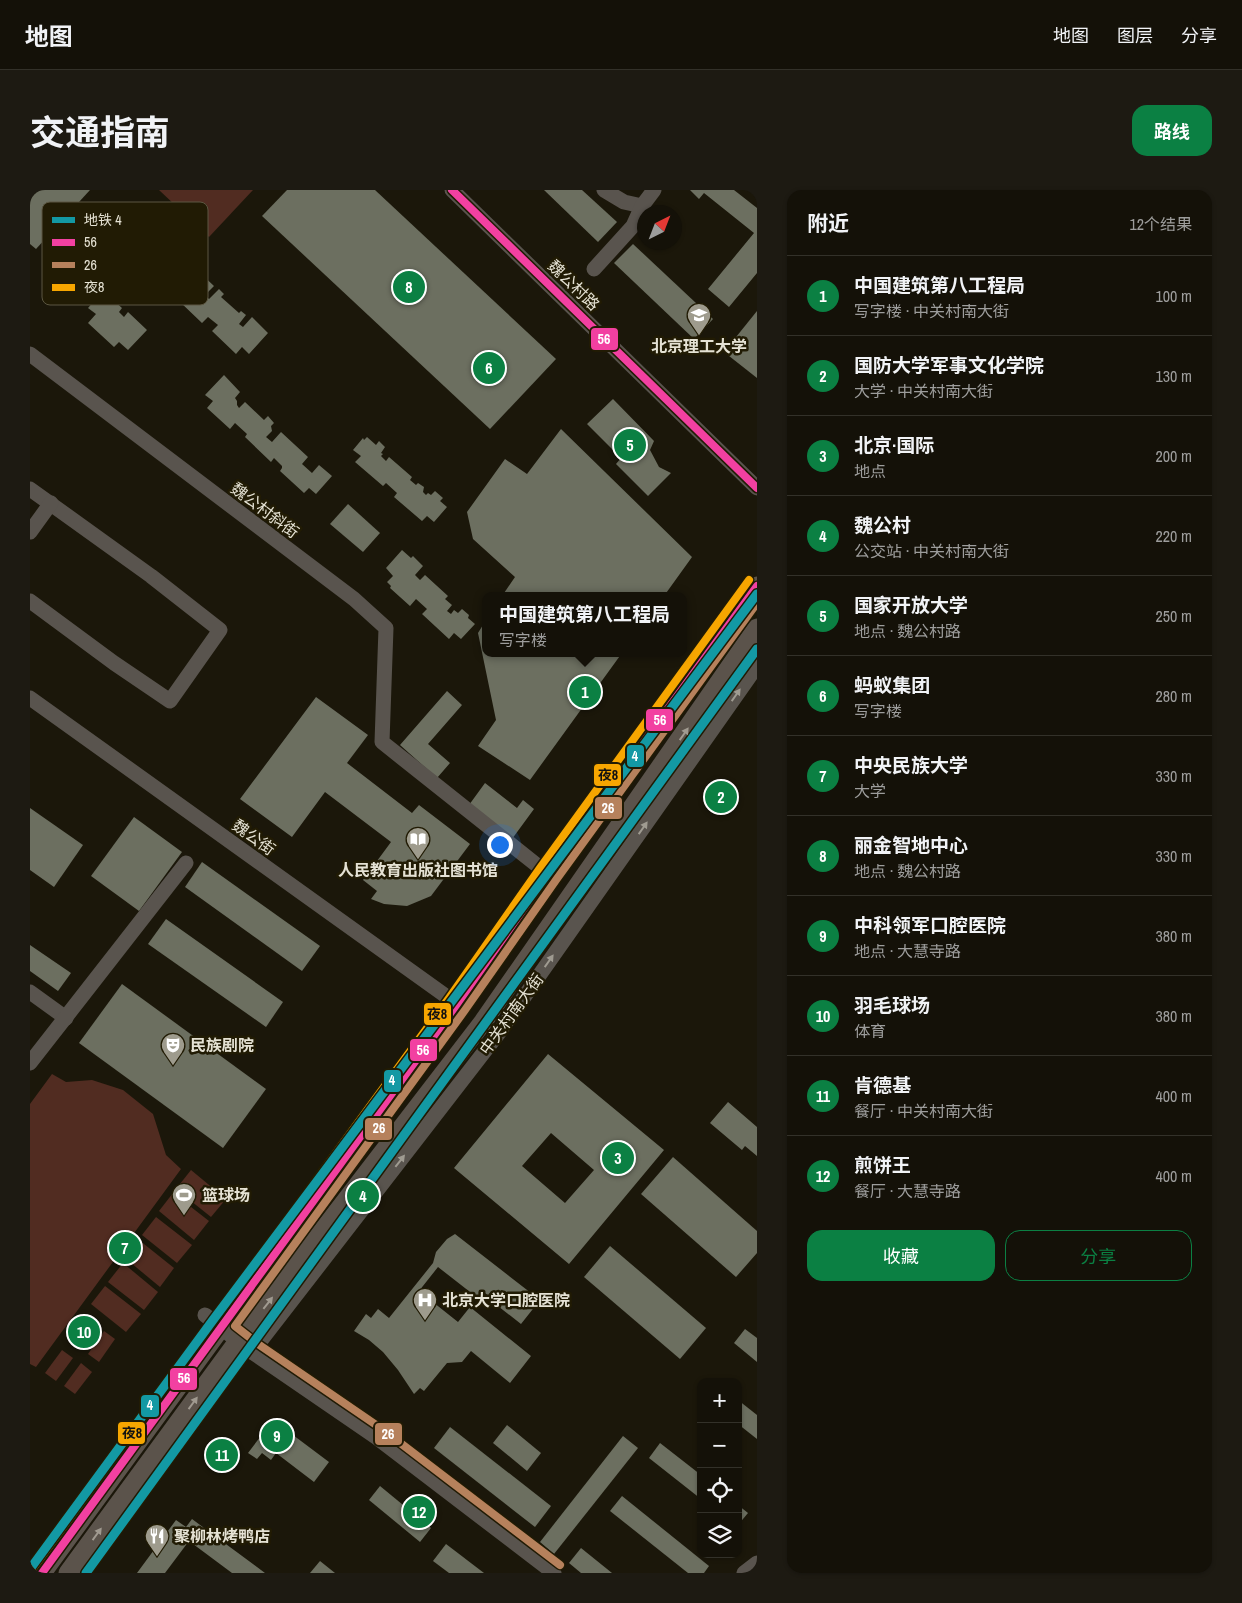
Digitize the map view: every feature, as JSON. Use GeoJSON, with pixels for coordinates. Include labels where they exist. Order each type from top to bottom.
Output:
{"type":"FeatureCollection","features":[{"type":"Feature","properties":{"kind":"main road"},"geometry":{"type":"LineString","coordinates":[[42,1573],[457,1004],[548,874],[640,750],[757,586]]}},
{"type":"Feature","properties":{"kind":"main road","name":"中关村南大街"},"geometry":{"type":"LineString","coordinates":[[68,1573],[245,1347],[483,1022],[757,628]]}},
{"type":"Feature","properties":{"kind":"street","name":"魏公村路"},"geometry":{"type":"LineString","coordinates":[[452,190],[757,488]]}},
{"type":"Feature","properties":{"kind":"street"},"geometry":{"type":"LineString","coordinates":[[604,190],[624,202],[638,205]]}},
{"type":"Feature","properties":{"kind":"street"},"geometry":{"type":"LineString","coordinates":[[643,205],[654,190]]}},
{"type":"Feature","properties":{"kind":"street"},"geometry":{"type":"LineString","coordinates":[[594,269],[633,226],[637,217]]}},
{"type":"Feature","properties":{"kind":"street","name":"魏公村斜街"},"geometry":{"type":"LineString","coordinates":[[30,354],[354,599],[386,628],[382,742],[548,874]]}},
{"type":"Feature","properties":{"kind":"street"},"geometry":{"type":"LineString","coordinates":[[30,489],[151,576],[220,630],[170,701],[114,663],[30,601]]}},
{"type":"Feature","properties":{"kind":"street"},"geometry":{"type":"LineString","coordinates":[[30,532],[50,503]]}},
{"type":"Feature","properties":{"kind":"street","name":"中关村南大街"},"geometry":{"type":"LineString","coordinates":[[245,1347],[498,1034],[757,666]]}},
{"type":"Feature","properties":{"kind":"street","name":"魏公街"},"geometry":{"type":"LineString","coordinates":[[30,698],[457,1004]]}},
{"type":"Feature","properties":{"kind":"street"},"geometry":{"type":"LineString","coordinates":[[30,1063],[186,863]]}},
{"type":"Feature","properties":{"kind":"street"},"geometry":{"type":"LineString","coordinates":[[30,992],[66,1018]]}},
{"type":"Feature","properties":{"kind":"street"},"geometry":{"type":"LineString","coordinates":[[205,1315],[245,1347],[376,1437],[554,1573]]}},
{"type":"Feature","properties":{"kind":"street"},"geometry":{"type":"LineString","coordinates":[[744,1573],[757,1563]]}},
{"type":"Feature","properties":{"kind":"shaded area"},"geometry":{"type":"Polygon","coordinates":[[[159,190],[253,190],[209,237],[208,202],[172,202],[159,190]]]}},
{"type":"Feature","properties":{"kind":"shaded area"},"geometry":{"type":"Polygon","coordinates":[[[52,1074],[66,1082],[92,1080],[123,1090],[153,1114],[166,1155],[181,1169],[36,1367],[30,1364],[30,1104],[52,1074]]]}},
{"type":"Feature","properties":{"kind":"shaded area","name":"篮球场"},"geometry":{"type":"Polygon","coordinates":[[[191,1170],[226,1199],[211,1217],[176,1189],[191,1170]]]}},
{"type":"Feature","properties":{"kind":"shaded area","name":"篮球场"},"geometry":{"type":"Polygon","coordinates":[[[173,1193],[209,1221],[194,1240],[159,1211],[173,1193]]]}},
{"type":"Feature","properties":{"kind":"shaded area","name":"篮球场"},"geometry":{"type":"Polygon","coordinates":[[[156,1217],[192,1245],[177,1263],[142,1235],[156,1217]]]}},
{"type":"Feature","properties":{"kind":"shaded area"},"geometry":{"type":"Polygon","coordinates":[[[139,1240],[174,1268],[160,1287],[125,1258],[139,1240]]]}},
{"type":"Feature","properties":{"kind":"shaded area"},"geometry":{"type":"Polygon","coordinates":[[[123,1263],[158,1292],[144,1310],[108,1282],[123,1263]]]}},
{"type":"Feature","properties":{"kind":"shaded area"},"geometry":{"type":"Polygon","coordinates":[[[105,1286],[141,1314],[126,1332],[91,1304],[105,1286]]]}},
{"type":"Feature","properties":{"kind":"shaded area"},"geometry":{"type":"Polygon","coordinates":[[[87,1317],[98,1325],[81,1348],[70,1340],[87,1317]]]}},
{"type":"Feature","properties":{"kind":"shaded area"},"geometry":{"type":"Polygon","coordinates":[[[104,1331],[115,1339],[99,1362],[88,1354],[104,1331]]]}},
{"type":"Feature","properties":{"kind":"shaded area"},"geometry":{"type":"Polygon","coordinates":[[[62,1350],[73,1358],[56,1381],[45,1373],[62,1350]]]}},
{"type":"Feature","properties":{"kind":"shaded area"},"geometry":{"type":"Polygon","coordinates":[[[81,1363],[92,1372],[75,1394],[64,1386],[81,1363]]]}},
{"type":"Feature","properties":{"kind":"building"},"geometry":{"type":"Polygon","coordinates":[[[30,190],[90,190],[79,202],[42,202],[42,242],[36,249],[30,244],[30,190]]]}},
{"type":"Feature","properties":{"kind":"building"},"geometry":{"type":"Polygon","coordinates":[[[287,190],[375,190],[556,359],[490,429],[262,216],[287,190]]]}},
{"type":"Feature","properties":{"kind":"building"},"geometry":{"type":"Polygon","coordinates":[[[544,190],[582,190],[617,222],[598,242],[544,190]]]}},
{"type":"Feature","properties":{"kind":"building"},"geometry":{"type":"Polygon","coordinates":[[[690,190],[734,190],[757,208],[757,273],[729,307],[708,289],[754,233],[704,193],[699,199],[690,190]]]}},
{"type":"Feature","properties":{"kind":"building"},"geometry":{"type":"Polygon","coordinates":[[[633,244],[637,250],[639,250],[713,319],[694,339],[614,263],[633,244]]]}},
{"type":"Feature","properties":{"kind":"building"},"geometry":{"type":"Polygon","coordinates":[[[208,280],[214,286],[208,292],[208,280]]]}},
{"type":"Feature","properties":{"kind":"building"},"geometry":{"type":"Polygon","coordinates":[[[219,289],[224,294],[221,297],[239,313],[241,311],[246,315],[239,324],[243,327],[252,317],[268,333],[249,354],[242,347],[236,354],[212,331],[218,325],[208,317],[202,323],[183,305],[208,305],[208,298],[219,289]]]}},
{"type":"Feature","properties":{"kind":"building"},"geometry":{"type":"Polygon","coordinates":[[[91,305],[119,305],[122,308],[119,312],[124,317],[128,312],[147,330],[128,350],[119,342],[114,347],[88,323],[96,314],[88,308],[91,305]]]}},
{"type":"Feature","properties":{"kind":"building"},"geometry":{"type":"Polygon","coordinates":[[[757,311],[757,378],[724,352],[757,311]]]}},
{"type":"Feature","properties":{"kind":"building"},"geometry":{"type":"Polygon","coordinates":[[[224,375],[240,392],[235,398],[239,408],[245,402],[264,420],[268,416],[274,423],[271,426],[272,431],[266,437],[272,442],[281,432],[308,457],[302,464],[312,473],[319,465],[332,476],[316,494],[309,488],[304,493],[280,471],[282,466],[274,458],[271,462],[245,437],[247,434],[235,423],[230,429],[207,408],[213,401],[205,395],[224,375]]]}},
{"type":"Feature","properties":{"kind":"building"},"geometry":{"type":"Polygon","coordinates":[[[613,399],[654,441],[650,450],[659,467],[671,473],[648,496],[616,464],[621,458],[587,424],[613,399]]]}},
{"type":"Feature","properties":{"kind":"building"},"geometry":{"type":"Polygon","coordinates":[[[561,429],[692,557],[667,592],[505,592],[515,577],[473,539],[467,512],[505,459],[527,474],[561,429]]]}},
{"type":"Feature","properties":{"kind":"building"},"geometry":{"type":"Polygon","coordinates":[[[367,437],[376,445],[379,441],[385,447],[381,456],[386,461],[389,457],[412,477],[410,480],[416,485],[418,483],[424,487],[423,492],[426,495],[428,493],[431,495],[435,491],[443,498],[440,501],[447,507],[434,522],[427,516],[422,521],[394,497],[397,493],[386,483],[383,486],[355,462],[361,456],[353,450],[363,438],[364,440],[367,437]]]}},
{"type":"Feature","properties":{"kind":"building"},"geometry":{"type":"Polygon","coordinates":[[[348,504],[380,533],[363,552],[330,524],[348,504]]]}},
{"type":"Feature","properties":{"kind":"building"},"geometry":{"type":"Polygon","coordinates":[[[402,550],[411,558],[413,556],[423,566],[415,575],[420,580],[425,575],[448,596],[445,599],[452,605],[447,611],[451,614],[454,610],[458,613],[462,609],[475,624],[461,639],[454,633],[449,639],[422,614],[427,609],[416,599],[410,606],[390,588],[391,586],[387,582],[393,576],[386,568],[402,550]]]}},
{"type":"Feature","properties":{"kind":"building"},"geometry":{"type":"Polygon","coordinates":[[[482,626],[482,652],[478,633],[482,626]]]}},
{"type":"Feature","properties":{"kind":"building"},"geometry":{"type":"Polygon","coordinates":[[[483,657],[619,657],[530,780],[478,746],[496,720],[483,657]]]}},
{"type":"Feature","properties":{"kind":"building"},"geometry":{"type":"Polygon","coordinates":[[[447,691],[462,705],[428,744],[450,763],[437,778],[400,745],[447,691]]]}},
{"type":"Feature","properties":{"kind":"building"},"geometry":{"type":"Polygon","coordinates":[[[316,697],[368,735],[347,763],[412,813],[419,805],[470,844],[431,896],[407,906],[384,904],[371,899],[377,891],[363,880],[391,842],[325,792],[292,837],[240,799],[316,697]]]}},
{"type":"Feature","properties":{"kind":"building"},"geometry":{"type":"Polygon","coordinates":[[[485,783],[517,808],[523,800],[534,809],[512,839],[469,805],[485,783]]]}},
{"type":"Feature","properties":{"kind":"building"},"geometry":{"type":"Polygon","coordinates":[[[30,808],[83,845],[54,887],[30,870],[30,808]]]}},
{"type":"Feature","properties":{"kind":"building"},"geometry":{"type":"Polygon","coordinates":[[[134,817],[182,852],[139,911],[91,876],[134,817]]]}},
{"type":"Feature","properties":{"kind":"building"},"geometry":{"type":"Polygon","coordinates":[[[202,862],[320,946],[302,971],[185,887],[202,862]]]}},
{"type":"Feature","properties":{"kind":"building"},"geometry":{"type":"Polygon","coordinates":[[[166,919],[283,1002],[266,1027],[148,944],[166,919]]]}},
{"type":"Feature","properties":{"kind":"building"},"geometry":{"type":"Polygon","coordinates":[[[30,945],[71,973],[58,991],[30,971],[30,945]]]}},
{"type":"Feature","properties":{"kind":"building","name":"民族剧院"},"geometry":{"type":"Polygon","coordinates":[[[122,984],[266,1089],[223,1148],[79,1043],[122,984]]]}},
{"type":"Feature","properties":{"kind":"building"},"geometry":{"type":"Polygon","coordinates":[[[548,1054],[664,1150],[569,1264],[454,1168],[548,1054]],[[551,1133],[522,1166],[565,1203],[594,1170],[551,1133]]]}},
{"type":"Feature","properties":{"kind":"building"},"geometry":{"type":"Polygon","coordinates":[[[728,1102],[757,1127],[757,1156],[745,1146],[742,1150],[710,1123],[728,1102]]]}},
{"type":"Feature","properties":{"kind":"building"},"geometry":{"type":"Polygon","coordinates":[[[673,1157],[757,1231],[757,1253],[736,1277],[641,1194],[673,1157]]]}},
{"type":"Feature","properties":{"kind":"building"},"geometry":{"type":"Polygon","coordinates":[[[455,1234],[540,1300],[521,1324],[489,1299],[490,1297],[485,1293],[479,1299],[438,1267],[419,1291],[458,1322],[470,1307],[531,1356],[510,1383],[471,1351],[462,1362],[447,1363],[424,1391],[420,1388],[414,1394],[383,1352],[369,1340],[354,1331],[366,1314],[371,1318],[378,1309],[389,1318],[433,1263],[436,1252],[447,1239],[455,1234]]]}},
{"type":"Feature","properties":{"kind":"building"},"geometry":{"type":"Polygon","coordinates":[[[610,1246],[706,1328],[680,1359],[584,1277],[610,1246]]]}},
{"type":"Feature","properties":{"kind":"building"},"geometry":{"type":"Polygon","coordinates":[[[745,1329],[757,1338],[757,1362],[734,1343],[745,1329]]]}},
{"type":"Feature","properties":{"kind":"building"},"geometry":{"type":"Polygon","coordinates":[[[742,1403],[757,1415],[757,1439],[742,1427],[742,1403]]]}},
{"type":"Feature","properties":{"kind":"building"},"geometry":{"type":"Polygon","coordinates":[[[273,1420],[329,1462],[314,1482],[276,1453],[271,1460],[262,1453],[257,1459],[248,1453],[273,1420]]]}},
{"type":"Feature","properties":{"kind":"building"},"geometry":{"type":"Polygon","coordinates":[[[507,1425],[541,1453],[527,1471],[493,1443],[507,1425]]]}},
{"type":"Feature","properties":{"kind":"building"},"geometry":{"type":"Polygon","coordinates":[[[450,1427],[551,1506],[535,1527],[434,1448],[450,1427]]]}},
{"type":"Feature","properties":{"kind":"building"},"geometry":{"type":"Polygon","coordinates":[[[623,1436],[638,1448],[554,1554],[540,1542],[623,1436]]]}},
{"type":"Feature","properties":{"kind":"building"},"geometry":{"type":"Polygon","coordinates":[[[660,1443],[697,1472],[697,1496],[649,1458],[660,1443]]]}},
{"type":"Feature","properties":{"kind":"building"},"geometry":{"type":"Polygon","coordinates":[[[380,1486],[431,1528],[420,1542],[369,1500],[380,1486]]]}},
{"type":"Feature","properties":{"kind":"building"},"geometry":{"type":"Polygon","coordinates":[[[622,1496],[709,1566],[704,1573],[688,1573],[610,1511],[622,1496]]]}},
{"type":"Feature","properties":{"kind":"building"},"geometry":{"type":"Polygon","coordinates":[[[742,1508],[748,1513],[742,1520],[742,1508]]]}},
{"type":"Feature","properties":{"kind":"building"},"geometry":{"type":"Polygon","coordinates":[[[192,1519],[265,1573],[232,1573],[189,1541],[165,1573],[137,1573],[176,1520],[186,1527],[192,1519]]]}},
{"type":"Feature","properties":{"kind":"building"},"geometry":{"type":"Polygon","coordinates":[[[446,1544],[484,1573],[449,1573],[433,1561],[446,1544]]]}},
{"type":"Feature","properties":{"kind":"building"},"geometry":{"type":"Polygon","coordinates":[[[581,1548],[612,1573],[581,1573],[569,1563],[581,1548]]]}},
{"type":"Feature","properties":{"kind":"building"},"geometry":{"type":"Polygon","coordinates":[[[320,1561],[335,1573],[310,1573],[320,1561]]]}},
{"type":"Feature","properties":{"kind":"metro line","name":"4"},"geometry":{"type":"LineString","coordinates":[[30,1569],[213,1320],[757,594]]}},
{"type":"Feature","properties":{"kind":"metro line","name":"4"},"geometry":{"type":"LineString","coordinates":[[86,1573],[757,649]]}},
{"type":"Feature","properties":{"kind":"transit line","name":"56"},"geometry":{"type":"LineString","coordinates":[[452,190],[757,488]]}},
{"type":"Feature","properties":{"kind":"transit line","name":"夜8"},"geometry":{"type":"LineString","coordinates":[[34,1567],[449,998],[540,868],[749,580]]}},
{"type":"Feature","properties":{"kind":"transit line","name":"56"},"geometry":{"type":"LineString","coordinates":[[42,1573],[457,1004],[548,874],[757,586]]}},
{"type":"Feature","properties":{"kind":"transit line","name":"26"},"geometry":{"type":"LineString","coordinates":[[560,1565],[382,1429],[258,1344],[235,1326],[465,1010],[556,880],[757,603]]}},
{"type":"Feature","properties":{"kind":"place","name":"丽金智地中心"},"geometry":{"type":"Point","coordinates":[409,287]}},
{"type":"Feature","properties":{"kind":"place","name":"北京理工大学"},"geometry":{"type":"Point","coordinates":[699,336]}},
{"type":"Feature","properties":{"kind":"place","name":"蚂蚁集团"},"geometry":{"type":"Point","coordinates":[489,368]}},
{"type":"Feature","properties":{"kind":"place","name":"国家开放大学"},"geometry":{"type":"Point","coordinates":[630,445]}},
{"type":"Feature","properties":{"kind":"place","name":"中国建筑第八工程局"},"geometry":{"type":"Point","coordinates":[585,692]}},
{"type":"Feature","properties":{"kind":"place","name":"国防大学军事文化学院"},"geometry":{"type":"Point","coordinates":[721,797]}},
{"type":"Feature","properties":{"kind":"place","name":"人民教育出版社图书馆"},"geometry":{"type":"Point","coordinates":[418,860]}},
{"type":"Feature","properties":{"kind":"place","name":"民族剧院"},"geometry":{"type":"Point","coordinates":[173,1066]}},
{"type":"Feature","properties":{"kind":"place","name":"北京·国际"},"geometry":{"type":"Point","coordinates":[618,1158]}},
{"type":"Feature","properties":{"kind":"place","name":"魏公村"},"geometry":{"type":"Point","coordinates":[363,1196]}},
{"type":"Feature","properties":{"kind":"place","name":"篮球场"},"geometry":{"type":"Point","coordinates":[184,1216]}},
{"type":"Feature","properties":{"kind":"place","name":"中央民族大学"},"geometry":{"type":"Point","coordinates":[125,1248]}},
{"type":"Feature","properties":{"kind":"place","name":"北京大学口腔医院"},"geometry":{"type":"Point","coordinates":[425,1321]}},
{"type":"Feature","properties":{"kind":"place","name":"羽毛球场"},"geometry":{"type":"Point","coordinates":[84,1332]}},
{"type":"Feature","properties":{"kind":"place","name":"中科领军口腔医院"},"geometry":{"type":"Point","coordinates":[277,1436]}},
{"type":"Feature","properties":{"kind":"place","name":"肯德基"},"geometry":{"type":"Point","coordinates":[222,1455]}},
{"type":"Feature","properties":{"kind":"place","name":"煎饼王"},"geometry":{"type":"Point","coordinates":[419,1512]}},
{"type":"Feature","properties":{"kind":"place","name":"聚柳林烤鸭店"},"geometry":{"type":"Point","coordinates":[157,1557]}}]}
